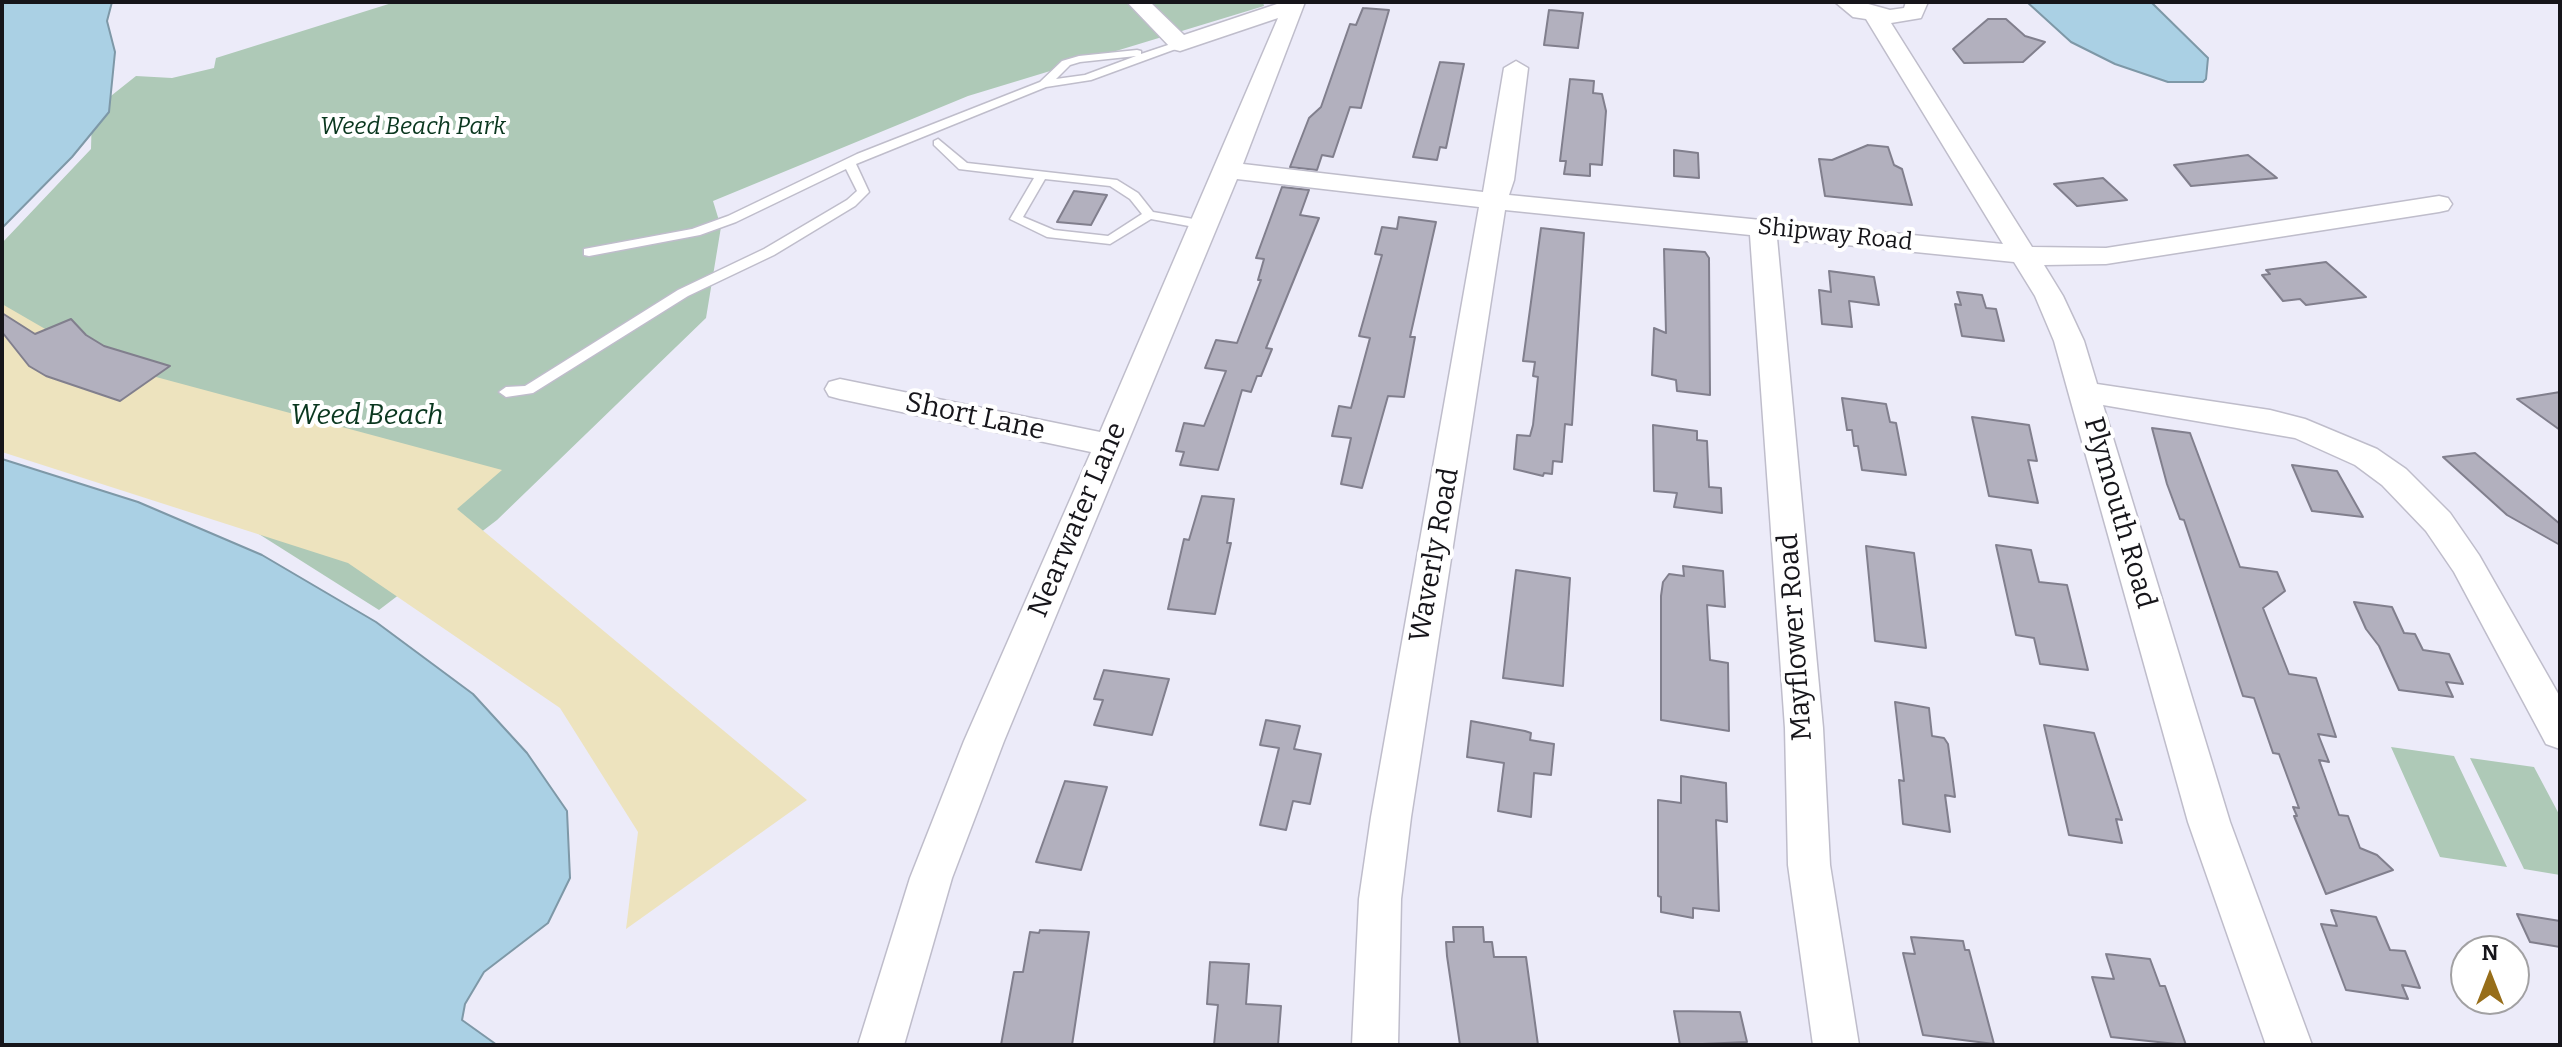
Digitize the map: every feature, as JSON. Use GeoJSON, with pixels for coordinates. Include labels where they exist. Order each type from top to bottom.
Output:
{"type":"FeatureCollection","features":[{"type":"Feature","properties":{"kind":"street","name":"Plymouth Road"},"geometry":{"type":"LineString","coordinates":[[1860,9],[1903,16],[1913,13],[1917,2]]}},
{"type":"Feature","properties":{"kind":"street"},"geometry":{"type":"LineString","coordinates":[[1146,10],[1180,44],[1293,4]]}},
{"type":"Feature","properties":{"kind":"street","name":"Nearwater Lane"},"geometry":{"type":"LineString","coordinates":[[881,1045],[931,878],[984,741],[1205,225],[1293,4]]}},
{"type":"Feature","properties":{"kind":"street","name":"Plymouth Road"},"geometry":{"type":"LineString","coordinates":[[1860,9],[2023,254],[2049,296],[2069,341],[2214,837],[2289,1045]]}},
{"type":"Feature","properties":{"kind":"street"},"geometry":{"type":"LineString","coordinates":[[1146,10],[1228,28]]}},
{"type":"Feature","properties":{"kind":"street","name":"Waverly Road"},"geometry":{"type":"LineString","coordinates":[[1375,1045],[1380,899],[1391,817],[1493,201],[1501,180],[1516,68]]}},
{"type":"Feature","properties":{"kind":"street","name":"Shipway Road"},"geometry":{"type":"LineString","coordinates":[[1228,170],[1493,201],[2023,254],[2106,256],[2439,204]]}},
{"type":"Feature","properties":{"kind":"street","name":"Mayflower Road"},"geometry":{"type":"LineString","coordinates":[[1763,228],[1801,697],[1809,865],[1836,1045]]}},
{"type":"Feature","properties":{"kind":"street","name":"Short Lane"},"geometry":{"type":"LineString","coordinates":[[840,389],[1110,445]]}},
{"type":"Feature","properties":{"kind":"street"},"geometry":{"type":"LineString","coordinates":[[2084,392],[2270,421],[2305,430],[2345,446],[2394,477],[2438,522],[2467,564],[2560,733]]}},
{"type":"Feature","properties":{"kind":"lane"},"geometry":{"type":"LineString","coordinates":[[589,252],[695,232],[732,219],[850,163],[1044,84],[1087,78],[1180,44]]}},
{"type":"Feature","properties":{"kind":"lane"},"geometry":{"type":"LineString","coordinates":[[1044,84],[1066,63],[1079,59],[1156,51]]}},
{"type":"Feature","properties":{"kind":"lane"},"geometry":{"type":"LineString","coordinates":[[938,143],[963,166],[1113,183],[1134,196],[1149,215],[1205,225]]}},
{"type":"Feature","properties":{"kind":"lane"},"geometry":{"type":"LineString","coordinates":[[506,392],[528,390],[683,293],[769,252],[851,203],[863,192],[850,163]]}},
{"type":"Feature","properties":{"kind":"lane"},"geometry":{"type":"LineString","coordinates":[[1040,177],[1016,219],[1052,234],[1110,240],[1149,215]]}},
{"type":"Feature","properties":{"kind":"green space","name":"Weed Beach"},"geometry":{"type":"Polygon","coordinates":[[[395,2],[1263,2],[1264,6],[968,96],[713,201],[721,227],[706,318],[497,520],[379,610],[243,524],[2,445],[2,243],[91,149],[92,111],[136,76],[172,78],[214,68],[216,58],[395,2]]]}},
{"type":"Feature","properties":{"kind":"green space"},"geometry":{"type":"Polygon","coordinates":[[[2391,747],[2454,756],[2507,867],[2440,857],[2391,747]]]}},
{"type":"Feature","properties":{"kind":"green space"},"geometry":{"type":"Polygon","coordinates":[[[2470,758],[2534,767],[2560,816],[2560,875],[2524,869],[2470,758]]]}},
{"type":"Feature","properties":{"kind":"sand","name":"Weed Beach"},"geometry":{"type":"Polygon","coordinates":[[[2,304],[104,363],[502,470],[457,509],[807,800],[626,929],[638,832],[560,708],[348,563],[2,452],[2,304]]]}},
{"type":"Feature","properties":{"kind":"water"},"geometry":{"type":"Polygon","coordinates":[[[2,2],[112,2],[107,21],[115,52],[109,112],[72,157],[2,228],[2,2]]]}},
{"type":"Feature","properties":{"kind":"water"},"geometry":{"type":"Polygon","coordinates":[[[2027,2],[2151,2],[2208,58],[2206,79],[2203,82],[2168,82],[2115,64],[2071,42],[2027,2]]]}},
{"type":"Feature","properties":{"kind":"water"},"geometry":{"type":"Polygon","coordinates":[[[2,459],[138,502],[262,555],[376,622],[473,694],[527,753],[567,811],[570,878],[548,923],[484,972],[465,1004],[462,1020],[497,1045],[2,1045],[2,459]]]}},
{"type":"Feature","properties":{"kind":"building"},"geometry":{"type":"Polygon","coordinates":[[[1363,8],[1389,10],[1361,108],[1350,107],[1333,157],[1322,155],[1317,170],[1290,167],[1309,118],[1321,107],[1350,24],[1356,25],[1363,8]]]}},
{"type":"Feature","properties":{"kind":"building"},"geometry":{"type":"Polygon","coordinates":[[[1549,10],[1583,13],[1578,48],[1544,45],[1549,10]]]}},
{"type":"Feature","properties":{"kind":"building"},"geometry":{"type":"Polygon","coordinates":[[[1988,19],[2006,19],[2025,36],[2045,42],[2023,62],[1964,63],[1953,49],[1988,19]]]}},
{"type":"Feature","properties":{"kind":"building"},"geometry":{"type":"Polygon","coordinates":[[[1440,62],[1464,64],[1446,148],[1440,147],[1437,160],[1413,157],[1440,62]]]}},
{"type":"Feature","properties":{"kind":"building"},"geometry":{"type":"Polygon","coordinates":[[[1570,79],[1594,81],[1593,93],[1602,94],[1606,111],[1602,165],[1590,164],[1590,176],[1564,174],[1566,161],[1560,161],[1570,79]]]}},
{"type":"Feature","properties":{"kind":"building"},"geometry":{"type":"Polygon","coordinates":[[[1868,145],[1888,147],[1894,165],[1902,169],[1912,205],[1825,196],[1819,159],[1832,160],[1868,145]]]}},
{"type":"Feature","properties":{"kind":"building"},"geometry":{"type":"Polygon","coordinates":[[[1674,150],[1698,153],[1699,178],[1674,176],[1674,150]]]}},
{"type":"Feature","properties":{"kind":"building"},"geometry":{"type":"Polygon","coordinates":[[[2248,155],[2277,178],[2191,186],[2174,165],[2248,155]]]}},
{"type":"Feature","properties":{"kind":"building"},"geometry":{"type":"Polygon","coordinates":[[[2103,178],[2127,200],[2077,206],[2054,184],[2103,178]]]}},
{"type":"Feature","properties":{"kind":"building"},"geometry":{"type":"Polygon","coordinates":[[[1282,187],[1309,190],[1300,215],[1319,218],[1266,348],[1272,349],[1251,392],[1242,390],[1218,470],[1180,465],[1184,452],[1176,451],[1184,423],[1204,426],[1226,371],[1205,368],[1216,340],[1237,343],[1261,280],[1258,280],[1264,259],[1256,258],[1282,187]]]}},
{"type":"Feature","properties":{"kind":"building"},"geometry":{"type":"Polygon","coordinates":[[[1074,191],[1107,195],[1091,225],[1057,222],[1074,191]]]}},
{"type":"Feature","properties":{"kind":"building"},"geometry":{"type":"Polygon","coordinates":[[[1399,217],[1436,222],[1410,337],[1415,337],[1404,397],[1388,396],[1362,488],[1341,484],[1351,438],[1332,436],[1339,406],[1351,408],[1370,338],[1359,336],[1382,255],[1375,254],[1382,227],[1397,229],[1399,217]]]}},
{"type":"Feature","properties":{"kind":"building"},"geometry":{"type":"Polygon","coordinates":[[[1541,228],[1584,233],[1572,425],[1565,424],[1562,462],[1553,461],[1552,474],[1544,473],[1543,476],[1514,469],[1517,435],[1530,436],[1533,425],[1538,377],[1533,376],[1535,362],[1523,361],[1541,228]]]}},
{"type":"Feature","properties":{"kind":"building"},"geometry":{"type":"Polygon","coordinates":[[[1664,249],[1705,252],[1709,258],[1710,395],[1677,391],[1676,380],[1652,375],[1654,328],[1666,333],[1664,249]]]}},
{"type":"Feature","properties":{"kind":"building"},"geometry":{"type":"Polygon","coordinates":[[[2326,262],[2366,297],[2306,305],[2300,299],[2283,301],[2262,275],[2270,274],[2266,270],[2326,262]]]}},
{"type":"Feature","properties":{"kind":"building"},"geometry":{"type":"Polygon","coordinates":[[[1829,271],[1874,277],[1879,305],[1849,301],[1852,327],[1822,324],[1819,290],[1831,292],[1829,271]]]}},
{"type":"Feature","properties":{"kind":"building"},"geometry":{"type":"Polygon","coordinates":[[[1957,292],[1982,295],[1986,308],[1996,309],[2004,341],[1962,336],[1955,304],[1961,305],[1957,292]]]}},
{"type":"Feature","properties":{"kind":"building"},"geometry":{"type":"Polygon","coordinates":[[[2,313],[35,334],[71,319],[86,335],[104,346],[170,366],[120,401],[46,376],[29,366],[2,332],[2,313]]]}},
{"type":"Feature","properties":{"kind":"building"},"geometry":{"type":"Polygon","coordinates":[[[2560,392],[2560,430],[2517,399],[2560,392]]]}},
{"type":"Feature","properties":{"kind":"building"},"geometry":{"type":"Polygon","coordinates":[[[1842,398],[1886,404],[1890,422],[1896,423],[1906,475],[1862,470],[1852,430],[1847,430],[1842,398]]]}},
{"type":"Feature","properties":{"kind":"building"},"geometry":{"type":"Polygon","coordinates":[[[1972,417],[2029,425],[2037,461],[2028,460],[2038,503],[1989,496],[1972,417]]]}},
{"type":"Feature","properties":{"kind":"building"},"geometry":{"type":"Polygon","coordinates":[[[1653,425],[1697,431],[1697,440],[1707,441],[1709,487],[1721,488],[1722,513],[1674,507],[1677,493],[1654,491],[1653,425]]]}},
{"type":"Feature","properties":{"kind":"building"},"geometry":{"type":"Polygon","coordinates":[[[2152,428],[2190,433],[2240,567],[2277,572],[2285,591],[2263,608],[2289,674],[2316,678],[2336,737],[2318,734],[2329,762],[2319,760],[2339,815],[2348,816],[2360,848],[2377,855],[2393,870],[2326,894],[2294,816],[2297,816],[2293,807],[2299,808],[2279,754],[2273,753],[2254,698],[2243,696],[2184,520],[2180,519],[2167,484],[2152,428]]]}},
{"type":"Feature","properties":{"kind":"building"},"geometry":{"type":"Polygon","coordinates":[[[2475,453],[2560,524],[2560,545],[2507,515],[2443,457],[2475,453]]]}},
{"type":"Feature","properties":{"kind":"building"},"geometry":{"type":"Polygon","coordinates":[[[2292,465],[2337,471],[2363,517],[2312,511],[2292,465]]]}},
{"type":"Feature","properties":{"kind":"building"},"geometry":{"type":"Polygon","coordinates":[[[1202,496],[1234,499],[1227,543],[1231,543],[1215,614],[1168,609],[1184,539],[1189,540],[1202,496]]]}},
{"type":"Feature","properties":{"kind":"building"},"geometry":{"type":"Polygon","coordinates":[[[1996,545],[2031,550],[2039,582],[2067,585],[2088,670],[2040,664],[2034,638],[2016,635],[1996,545]]]}},
{"type":"Feature","properties":{"kind":"building"},"geometry":{"type":"Polygon","coordinates":[[[1866,546],[1914,553],[1926,648],[1875,641],[1866,546]]]}},
{"type":"Feature","properties":{"kind":"building"},"geometry":{"type":"Polygon","coordinates":[[[1683,566],[1723,571],[1725,607],[1707,605],[1710,660],[1728,663],[1729,731],[1661,720],[1663,582],[1669,574],[1684,576],[1683,566]]]}},
{"type":"Feature","properties":{"kind":"building"},"geometry":{"type":"Polygon","coordinates":[[[1516,570],[1570,578],[1563,686],[1503,678],[1516,570]]]}},
{"type":"Feature","properties":{"kind":"building"},"geometry":{"type":"Polygon","coordinates":[[[2354,602],[2392,607],[2404,633],[2415,634],[2423,650],[2449,654],[2463,684],[2446,682],[2453,697],[2399,690],[2354,602]]]}},
{"type":"Feature","properties":{"kind":"building"},"geometry":{"type":"Polygon","coordinates":[[[1104,670],[1169,679],[1152,735],[1094,725],[1103,700],[1094,699],[1104,670]]]}},
{"type":"Feature","properties":{"kind":"building"},"geometry":{"type":"Polygon","coordinates":[[[1895,702],[1929,708],[1932,736],[1944,738],[1948,744],[1955,797],[1945,795],[1950,832],[1903,824],[1899,780],[1904,781],[1895,702]]]}},
{"type":"Feature","properties":{"kind":"building"},"geometry":{"type":"Polygon","coordinates":[[[1266,720],[1300,726],[1294,749],[1321,754],[1310,804],[1293,801],[1286,830],[1260,825],[1279,748],[1260,745],[1266,720]]]}},
{"type":"Feature","properties":{"kind":"building"},"geometry":{"type":"Polygon","coordinates":[[[1471,721],[1525,731],[1531,733],[1530,740],[1554,744],[1551,775],[1534,773],[1531,817],[1498,811],[1504,763],[1467,757],[1471,721]]]}},
{"type":"Feature","properties":{"kind":"building"},"geometry":{"type":"Polygon","coordinates":[[[2044,725],[2094,733],[2122,820],[2116,819],[2122,843],[2069,835],[2044,725]]]}},
{"type":"Feature","properties":{"kind":"building"},"geometry":{"type":"Polygon","coordinates":[[[1681,776],[1726,783],[1727,822],[1716,820],[1719,911],[1693,908],[1693,918],[1661,912],[1661,897],[1658,896],[1658,800],[1681,803],[1681,776]]]}},
{"type":"Feature","properties":{"kind":"building"},"geometry":{"type":"Polygon","coordinates":[[[1065,781],[1107,787],[1081,870],[1036,862],[1065,781]]]}},
{"type":"Feature","properties":{"kind":"building"},"geometry":{"type":"Polygon","coordinates":[[[2331,910],[2376,917],[2390,950],[2405,951],[2420,988],[2402,985],[2408,999],[2346,990],[2321,924],[2337,926],[2331,910]]]}},
{"type":"Feature","properties":{"kind":"building"},"geometry":{"type":"Polygon","coordinates":[[[2517,914],[2560,921],[2560,947],[2530,942],[2530,935],[2527,935],[2517,914]]]}},
{"type":"Feature","properties":{"kind":"building"},"geometry":{"type":"Polygon","coordinates":[[[1453,927],[1483,927],[1484,942],[1492,942],[1494,957],[1526,957],[1538,1045],[1460,1045],[1446,942],[1454,942],[1453,927]]]}},
{"type":"Feature","properties":{"kind":"building"},"geometry":{"type":"Polygon","coordinates":[[[1040,930],[1089,932],[1072,1045],[1001,1045],[1014,972],[1023,972],[1030,932],[1039,933],[1040,930]]]}},
{"type":"Feature","properties":{"kind":"building"},"geometry":{"type":"Polygon","coordinates":[[[1911,937],[1963,941],[1965,950],[1969,950],[1994,1044],[1923,1035],[1903,953],[1915,954],[1911,937]]]}},
{"type":"Feature","properties":{"kind":"building"},"geometry":{"type":"Polygon","coordinates":[[[2106,954],[2150,959],[2160,986],[2165,986],[2186,1045],[2111,1037],[2092,977],[2114,979],[2106,954]]]}},
{"type":"Feature","properties":{"kind":"building"},"geometry":{"type":"Polygon","coordinates":[[[1210,962],[1249,964],[1246,1004],[1281,1006],[1278,1045],[1214,1045],[1218,1005],[1207,1004],[1210,962]]]}},
{"type":"Feature","properties":{"kind":"building"},"geometry":{"type":"Polygon","coordinates":[[[1674,1011],[1740,1012],[1747,1042],[1680,1045],[1674,1011]]]}},
{"type":"Feature","properties":{"kind":"park label","name":"Weed Beach Park"},"geometry":{"type":"Point","coordinates":[413,127]}}]}
